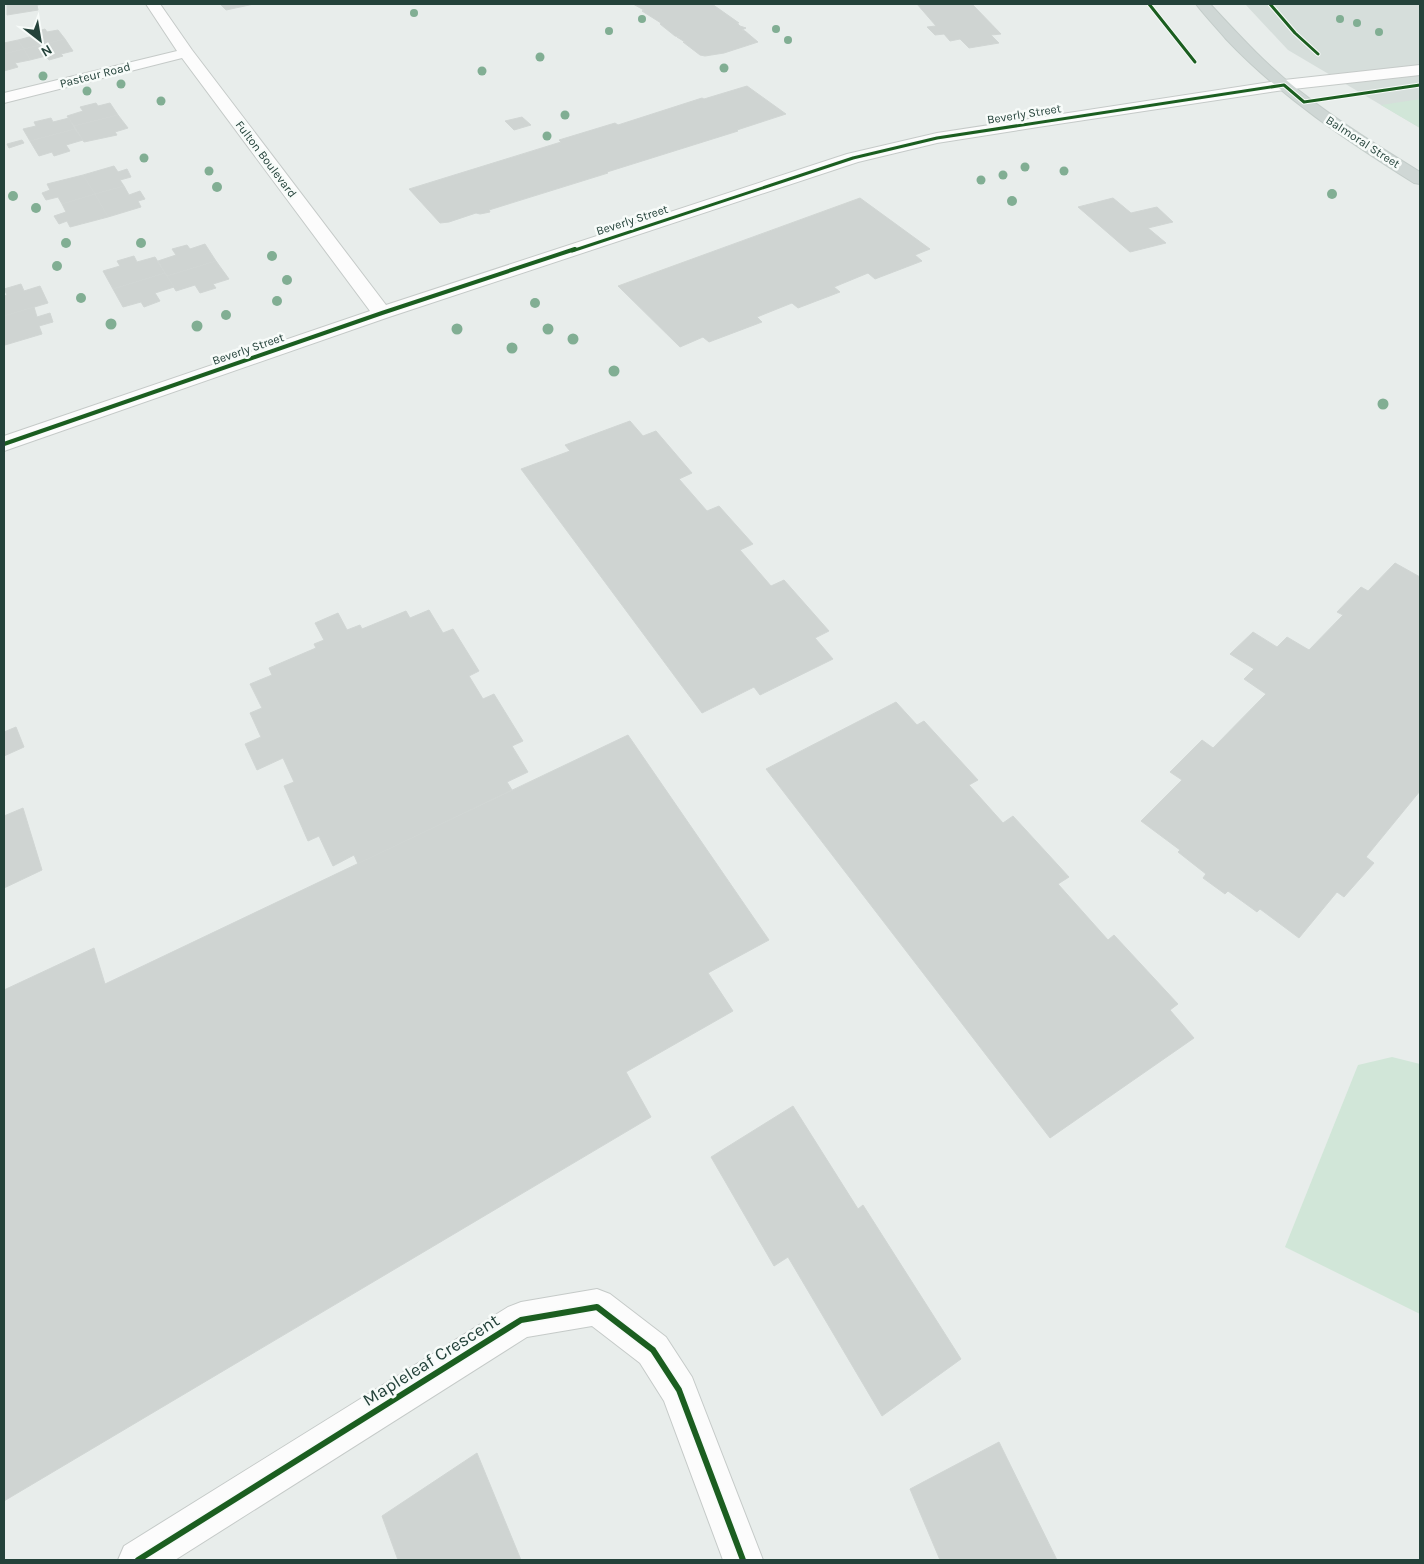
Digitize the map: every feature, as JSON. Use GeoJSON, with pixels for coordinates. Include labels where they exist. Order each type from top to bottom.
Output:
{"type":"FeatureCollection","features":[{"type":"Feature","properties":{"kind":"main road","name":"Balmoral Street"},"geometry":{"type":"LineString","coordinates":[[1203,4],[1238,43],[1304,102],[1420,179]]}},
{"type":"Feature","properties":{"kind":"street","name":"Fulton Boulevard"},"geometry":{"type":"LineString","coordinates":[[153,4],[186,53],[382,313]]}},
{"type":"Feature","properties":{"kind":"street","name":"Pasteur Road"},"geometry":{"type":"LineString","coordinates":[[4,98],[186,53]]}},
{"type":"Feature","properties":{"kind":"street","name":"Beverly Street"},"geometry":{"type":"LineString","coordinates":[[4,444],[382,313],[853,158],[937,138],[1284,85],[1420,70]]}},
{"type":"Feature","properties":{"kind":"street","name":"Mapleleaf Crescent"},"geometry":{"type":"LineString","coordinates":[[138,1560],[521,1320],[597,1307],[653,1350],[679,1390],[743,1560]]}},
{"type":"Feature","properties":{"kind":"shaded area"},"geometry":{"type":"Polygon","coordinates":[[[1245,4],[1420,4],[1420,128],[1288,50],[1245,4]]]}},
{"type":"Feature","properties":{"kind":"green space"},"geometry":{"type":"Polygon","coordinates":[[[1420,99],[1420,128],[1381,105],[1420,99]]]}},
{"type":"Feature","properties":{"kind":"green space"},"geometry":{"type":"Polygon","coordinates":[[[1392,1057],[1420,1064],[1420,1314],[1285,1247],[1358,1065],[1392,1057]]]}},
{"type":"Feature","properties":{"kind":"building"},"geometry":{"type":"Polygon","coordinates":[[[7,4],[45,4],[37,5],[38,10],[7,15],[7,4]]]}},
{"type":"Feature","properties":{"kind":"building"},"geometry":{"type":"Polygon","coordinates":[[[220,4],[254,4],[226,10],[220,4]]]}},
{"type":"Feature","properties":{"kind":"building"},"geometry":{"type":"Polygon","coordinates":[[[633,4],[712,4],[739,23],[737,23],[740,26],[746,28],[742,30],[758,42],[724,53],[700,55],[677,37],[680,37],[675,36],[661,23],[642,11],[644,10],[633,4]]]}},
{"type":"Feature","properties":{"kind":"building"},"geometry":{"type":"Polygon","coordinates":[[[917,4],[972,4],[1001,34],[991,35],[999,43],[969,48],[960,39],[950,41],[944,34],[935,35],[927,27],[936,26],[917,4]]]}},
{"type":"Feature","properties":{"kind":"building"},"geometry":{"type":"Polygon","coordinates":[[[45,29],[47,32],[58,30],[65,39],[24,49],[18,40],[33,36],[31,33],[45,29]]]}},
{"type":"Feature","properties":{"kind":"building"},"geometry":{"type":"Polygon","coordinates":[[[65,39],[73,51],[49,60],[46,56],[30,60],[24,49],[65,39]]]}},
{"type":"Feature","properties":{"kind":"building"},"geometry":{"type":"Polygon","coordinates":[[[18,40],[24,49],[4,54],[4,43],[18,40]]]}},
{"type":"Feature","properties":{"kind":"building"},"geometry":{"type":"Polygon","coordinates":[[[24,49],[30,60],[15,63],[18,67],[4,71],[4,54],[24,49]]]}},
{"type":"Feature","properties":{"kind":"building"},"geometry":{"type":"Polygon","coordinates":[[[747,86],[786,114],[489,210],[490,212],[476,213],[449,222],[440,223],[409,189],[561,142],[559,140],[615,123],[618,125],[702,98],[747,86]]]}},
{"type":"Feature","properties":{"kind":"building"},"geometry":{"type":"Polygon","coordinates":[[[96,103],[98,106],[110,103],[118,115],[74,126],[67,116],[83,111],[80,107],[96,103]]]}},
{"type":"Feature","properties":{"kind":"building"},"geometry":{"type":"Polygon","coordinates":[[[118,115],[128,128],[115,132],[117,135],[84,142],[74,126],[118,115]]]}},
{"type":"Feature","properties":{"kind":"building"},"geometry":{"type":"Polygon","coordinates":[[[522,117],[531,125],[514,130],[505,121],[522,117]]]}},
{"type":"Feature","properties":{"kind":"building"},"geometry":{"type":"Polygon","coordinates":[[[51,118],[53,122],[69,118],[75,129],[30,141],[23,129],[36,126],[34,122],[51,118]]]}},
{"type":"Feature","properties":{"kind":"building"},"geometry":{"type":"Polygon","coordinates":[[[75,129],[83,140],[66,145],[70,151],[54,156],[52,152],[39,156],[30,141],[75,129]]]}},
{"type":"Feature","properties":{"kind":"building"},"geometry":{"type":"Polygon","coordinates":[[[22,140],[24,143],[9,148],[7,144],[22,140]]]}},
{"type":"Feature","properties":{"kind":"building"},"geometry":{"type":"Polygon","coordinates":[[[114,166],[118,172],[127,169],[131,177],[120,180],[124,186],[95,194],[83,175],[114,166]]]}},
{"type":"Feature","properties":{"kind":"building"},"geometry":{"type":"Polygon","coordinates":[[[83,175],[95,194],[62,204],[58,197],[46,200],[42,193],[50,190],[47,184],[83,175]]]}},
{"type":"Feature","properties":{"kind":"building"},"geometry":{"type":"Polygon","coordinates":[[[124,186],[129,195],[140,191],[145,199],[138,201],[141,207],[108,217],[95,194],[124,186]]]}},
{"type":"Feature","properties":{"kind":"building"},"geometry":{"type":"Polygon","coordinates":[[[95,194],[108,217],[70,227],[67,221],[59,224],[54,216],[66,212],[62,204],[95,194]]]}},
{"type":"Feature","properties":{"kind":"building"},"geometry":{"type":"Polygon","coordinates":[[[860,198],[930,249],[915,255],[922,261],[875,279],[868,273],[834,287],[840,292],[798,308],[792,303],[757,317],[762,322],[709,342],[703,337],[680,347],[618,286],[860,198]]]}},
{"type":"Feature","properties":{"kind":"building"},"geometry":{"type":"Polygon","coordinates":[[[1113,198],[1131,213],[1157,207],[1173,222],[1148,228],[1166,243],[1130,252],[1078,207],[1113,198]]]}},
{"type":"Feature","properties":{"kind":"building"},"geometry":{"type":"Polygon","coordinates":[[[205,244],[216,261],[167,276],[158,261],[176,255],[172,249],[187,245],[190,249],[205,244]]]}},
{"type":"Feature","properties":{"kind":"building"},"geometry":{"type":"Polygon","coordinates":[[[134,256],[137,262],[155,257],[165,273],[113,289],[103,271],[120,266],[117,261],[134,256]]]}},
{"type":"Feature","properties":{"kind":"building"},"geometry":{"type":"Polygon","coordinates":[[[216,261],[229,279],[213,284],[216,288],[200,293],[195,285],[176,291],[167,276],[216,261]]]}},
{"type":"Feature","properties":{"kind":"building"},"geometry":{"type":"Polygon","coordinates":[[[165,273],[174,287],[155,293],[160,301],[144,307],[141,302],[123,307],[113,289],[165,273]]]}},
{"type":"Feature","properties":{"kind":"building"},"geometry":{"type":"Polygon","coordinates":[[[21,284],[24,291],[40,286],[48,303],[4,316],[4,296],[7,295],[4,289],[21,284]]]}},
{"type":"Feature","properties":{"kind":"building"},"geometry":{"type":"Polygon","coordinates":[[[34,307],[37,317],[50,313],[53,322],[39,326],[42,334],[5,345],[4,316],[34,307]]]}},
{"type":"Feature","properties":{"kind":"building"},"geometry":{"type":"Polygon","coordinates":[[[630,421],[643,436],[656,431],[692,473],[679,479],[707,511],[719,506],[753,544],[740,550],[771,586],[784,580],[829,631],[815,638],[833,659],[760,695],[754,687],[702,713],[521,469],[570,451],[565,445],[630,421]]]}},
{"type":"Feature","properties":{"kind":"building"},"geometry":{"type":"Polygon","coordinates":[[[1395,563],[1420,577],[1420,791],[1366,857],[1374,863],[1344,897],[1337,892],[1299,938],[1260,909],[1257,912],[1228,891],[1225,894],[1203,878],[1206,874],[1178,852],[1180,850],[1141,821],[1182,780],[1170,772],[1202,740],[1213,748],[1266,694],[1244,679],[1254,669],[1230,654],[1253,632],[1277,647],[1287,637],[1309,650],[1343,615],[1337,612],[1361,587],[1368,591],[1395,563]]]}},
{"type":"Feature","properties":{"kind":"building"},"geometry":{"type":"Polygon","coordinates":[[[429,610],[443,633],[453,629],[479,671],[469,676],[483,699],[494,694],[523,741],[512,746],[528,772],[507,782],[512,790],[358,864],[354,855],[333,866],[319,836],[308,841],[284,786],[294,782],[283,758],[257,770],[245,744],[261,737],[250,713],[262,708],[250,684],[272,675],[269,668],[316,648],[314,644],[324,640],[315,623],[338,613],[347,630],[360,625],[362,629],[406,611],[410,618],[429,610]]]}},
{"type":"Feature","properties":{"kind":"building"},"geometry":{"type":"Polygon","coordinates":[[[896,702],[917,725],[924,721],[978,780],[969,785],[1003,823],[1013,816],[1069,877],[1058,884],[1108,940],[1114,935],[1178,1004],[1170,1010],[1194,1038],[1050,1138],[766,769],[896,702]]]}},
{"type":"Feature","properties":{"kind":"building"},"geometry":{"type":"Polygon","coordinates":[[[16,727],[24,747],[4,756],[4,732],[16,727]]]}},
{"type":"Feature","properties":{"kind":"building"},"geometry":{"type":"Polygon","coordinates":[[[628,735],[769,940],[708,973],[733,1011],[626,1072],[651,1117],[4,1501],[4,990],[94,948],[105,984],[628,735]]]}},
{"type":"Feature","properties":{"kind":"building"},"geometry":{"type":"Polygon","coordinates":[[[23,808],[42,870],[4,888],[4,816],[23,808]]]}},
{"type":"Feature","properties":{"kind":"building"},"geometry":{"type":"Polygon","coordinates":[[[793,1106],[858,1209],[863,1205],[961,1359],[882,1416],[788,1257],[774,1266],[711,1157],[793,1106]]]}},
{"type":"Feature","properties":{"kind":"building"},"geometry":{"type":"Polygon","coordinates":[[[999,1442],[1057,1560],[940,1560],[910,1489],[999,1442]]]}},
{"type":"Feature","properties":{"kind":"building"},"geometry":{"type":"Polygon","coordinates":[[[477,1453],[521,1560],[398,1560],[382,1516],[477,1453]]]}},
{"type":"Feature","properties":{"kind":"cycle path"},"geometry":{"type":"LineString","coordinates":[[1149,4],[1195,62]]}},
{"type":"Feature","properties":{"kind":"cycle path"},"geometry":{"type":"LineString","coordinates":[[1270,4],[1295,33],[1318,54]]}},
{"type":"Feature","properties":{"kind":"cycle path"},"geometry":{"type":"LineString","coordinates":[[4,444],[382,313],[853,158],[937,138],[1284,85],[1304,102],[1420,85]]}},
{"type":"Feature","properties":{"kind":"cycle path"},"geometry":{"type":"LineString","coordinates":[[138,1560],[521,1320],[597,1307],[653,1350],[679,1390],[743,1560]]}}]}
